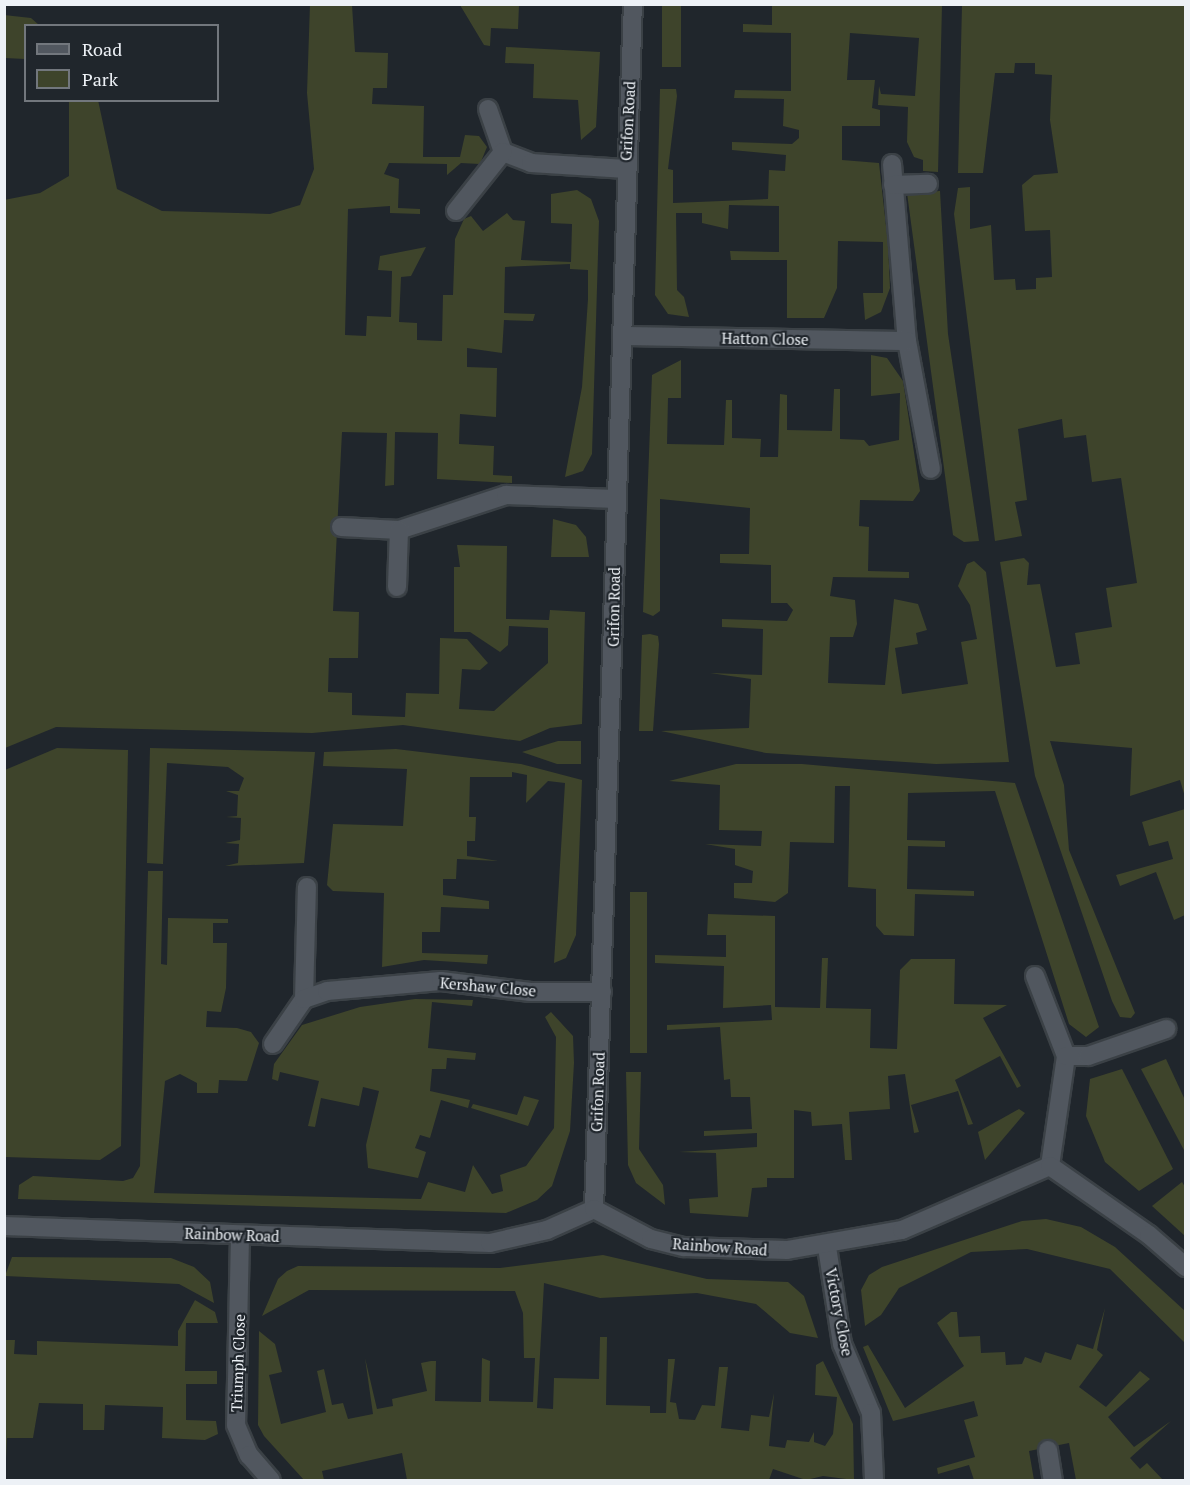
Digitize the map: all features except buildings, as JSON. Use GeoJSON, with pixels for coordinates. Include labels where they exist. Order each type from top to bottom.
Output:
{"type":"FeatureCollection","features":[{"type":"Feature","properties":{"kind":"street","name":"Grifon Road"},"geometry":{"type":"LineString","coordinates":[[594,1209],[633,4]]}},
{"type":"Feature","properties":{"kind":"street"},"geometry":{"type":"LineString","coordinates":[[488,109],[503,152],[531,163],[626,169]]}},
{"type":"Feature","properties":{"kind":"street"},"geometry":{"type":"LineString","coordinates":[[456,211],[503,152]]}},
{"type":"Feature","properties":{"kind":"street"},"geometry":{"type":"LineString","coordinates":[[892,164],[908,341],[931,469]]}},
{"type":"Feature","properties":{"kind":"street"},"geometry":{"type":"LineString","coordinates":[[893,185],[928,184]]}},
{"type":"Feature","properties":{"kind":"street","name":"Hatton Close"},"geometry":{"type":"LineString","coordinates":[[622,336],[908,341]]}},
{"type":"Feature","properties":{"kind":"street"},"geometry":{"type":"LineString","coordinates":[[341,527],[399,530],[506,495],[616,500]]}},
{"type":"Feature","properties":{"kind":"street"},"geometry":{"type":"LineString","coordinates":[[397,587],[399,530]]}},
{"type":"Feature","properties":{"kind":"street"},"geometry":{"type":"LineString","coordinates":[[273,1044],[304,999],[307,887]]}},
{"type":"Feature","properties":{"kind":"street"},"geometry":{"type":"LineString","coordinates":[[1035,976],[1066,1056],[1050,1166],[1149,1235],[1185,1267]]}},
{"type":"Feature","properties":{"kind":"street","name":"Kershaw Close"},"geometry":{"type":"LineString","coordinates":[[304,999],[327,991],[441,981],[530,992],[602,992]]}},
{"type":"Feature","properties":{"kind":"street"},"geometry":{"type":"LineString","coordinates":[[1066,1056],[1088,1056],[1166,1029]]}},
{"type":"Feature","properties":{"kind":"street","name":"Rainbow Road"},"geometry":{"type":"LineString","coordinates":[[4,1226],[240,1236],[497,1242],[547,1230],[594,1209],[651,1239],[684,1247],[827,1247],[930,1221],[1050,1166]]}},
{"type":"Feature","properties":{"kind":"street","name":"Triumph Close"},"geometry":{"type":"LineString","coordinates":[[240,1236],[236,1425],[249,1455],[271,1480]]}},
{"type":"Feature","properties":{"kind":"street","name":"Victory Close"},"geometry":{"type":"LineString","coordinates":[[827,1247],[842,1344],[871,1413],[874,1480]]}},
{"type":"Feature","properties":{"kind":"street"},"geometry":{"type":"LineString","coordinates":[[1048,1450],[1053,1480]]}},
{"type":"Feature","properties":{"kind":"green space"},"geometry":{"type":"Polygon","coordinates":[[[310,4],[352,5],[355,52],[388,53],[387,88],[373,88],[372,104],[424,106],[423,157],[460,157],[465,135],[479,136],[487,147],[480,164],[461,163],[447,175],[447,164],[389,163],[384,174],[399,179],[398,208],[420,209],[420,214],[390,213],[390,206],[348,209],[345,335],[366,336],[367,316],[391,317],[392,271],[378,270],[380,256],[426,247],[411,276],[401,277],[399,322],[417,323],[417,340],[442,341],[443,295],[453,295],[455,239],[464,219],[471,216],[483,231],[507,213],[513,220],[525,221],[521,260],[571,262],[572,224],[551,223],[551,194],[577,190],[591,199],[599,221],[592,454],[583,471],[565,477],[582,387],[588,299],[588,270],[570,269],[570,264],[505,267],[504,313],[535,314],[533,321],[504,320],[502,353],[467,348],[467,367],[497,368],[496,417],[460,414],[459,444],[494,446],[493,475],[512,476],[512,483],[437,479],[438,433],[395,432],[394,485],[385,486],[387,433],[342,432],[333,611],[359,612],[358,658],[329,658],[328,692],[352,693],[352,715],[405,717],[406,693],[439,694],[440,638],[467,639],[488,663],[480,670],[462,669],[459,709],[494,711],[548,663],[548,628],[509,626],[508,645],[500,652],[470,632],[454,632],[454,567],[460,567],[457,545],[507,546],[506,619],[549,620],[550,610],[585,612],[582,724],[550,728],[520,741],[403,725],[312,733],[56,727],[5,748],[4,200],[40,193],[69,176],[69,102],[98,102],[117,189],[162,211],[270,214],[300,205],[314,169],[307,93],[310,4]]]}},
{"type":"Feature","properties":{"kind":"green space"},"geometry":{"type":"Polygon","coordinates":[[[460,5],[519,5],[518,29],[491,28],[490,46],[484,45],[460,5]]]}},
{"type":"Feature","properties":{"kind":"green space"},"geometry":{"type":"Polygon","coordinates":[[[662,5],[681,5],[681,67],[662,67],[662,5]]]}},
{"type":"Feature","properties":{"kind":"green space"},"geometry":{"type":"Polygon","coordinates":[[[772,5],[942,5],[938,172],[923,171],[923,160],[914,157],[907,142],[908,107],[878,105],[879,86],[881,94],[915,96],[919,38],[850,33],[847,80],[875,80],[872,108],[880,110],[880,126],[842,126],[842,160],[879,163],[888,244],[890,288],[881,312],[865,320],[863,293],[883,293],[883,242],[838,241],[837,288],[824,318],[787,318],[787,260],[731,260],[730,251],[779,252],[779,206],[729,205],[728,229],[702,223],[702,213],[676,213],[677,290],[684,297],[689,317],[668,314],[655,295],[660,89],[676,89],[677,96],[668,169],[673,170],[673,203],[768,199],[769,170],[785,171],[786,155],[732,150],[732,142],[792,144],[799,138],[799,130],[783,126],[784,99],[734,98],[735,90],[791,91],[791,33],[743,32],[743,24],[772,25],[772,5]]]}},
{"type":"Feature","properties":{"kind":"green space"},"geometry":{"type":"Polygon","coordinates":[[[962,5],[1185,5],[1185,797],[1180,780],[1130,796],[1132,748],[1050,741],[1064,785],[1069,850],[1135,1013],[1131,1018],[1120,1017],[1112,1001],[1035,776],[1000,562],[1024,558],[1029,563],[1027,585],[1040,584],[1056,667],[1080,664],[1075,633],[1112,627],[1106,588],[1137,583],[1121,478],[1092,482],[1086,435],[1064,438],[1062,419],[1018,429],[1027,500],[1015,502],[1022,536],[995,541],[954,214],[958,188],[970,187],[970,229],[991,225],[994,280],[1015,279],[1016,290],[1036,289],[1036,278],[1052,277],[1050,230],[1025,231],[1022,185],[1034,175],[1058,173],[1050,120],[1052,75],[1035,74],[1035,63],[1015,63],[1014,73],[995,73],[983,173],[958,173],[962,5]]]}},
{"type":"Feature","properties":{"kind":"green space"},"geometry":{"type":"Polygon","coordinates":[[[4,15],[31,18],[38,24],[24,24],[24,59],[5,58],[4,15]]]}},
{"type":"Feature","properties":{"kind":"green space"},"geometry":{"type":"Polygon","coordinates":[[[506,47],[600,52],[596,127],[581,140],[578,100],[533,98],[534,64],[505,63],[506,47]]]}},
{"type":"Feature","properties":{"kind":"green space"},"geometry":{"type":"Polygon","coordinates":[[[940,191],[948,334],[979,541],[964,542],[953,535],[907,193],[940,191]]]}},
{"type":"Feature","properties":{"kind":"green space"},"geometry":{"type":"Polygon","coordinates":[[[871,355],[887,358],[903,381],[920,491],[913,501],[860,500],[859,526],[869,527],[868,571],[909,572],[909,578],[833,577],[830,596],[855,600],[857,624],[853,637],[830,637],[828,683],[885,685],[894,599],[918,604],[927,630],[916,633],[918,644],[895,648],[902,694],[968,684],[961,642],[977,639],[970,605],[958,586],[967,564],[974,561],[986,572],[1009,762],[936,764],[766,753],[661,731],[749,728],[751,679],[710,673],[762,675],[763,629],[722,627],[722,619],[787,621],[793,610],[787,603],[771,603],[771,565],[720,563],[720,554],[749,554],[750,508],[660,499],[660,611],[653,616],[643,612],[652,375],[681,360],[681,398],[668,398],[667,444],[724,445],[726,400],[732,400],[732,438],[761,439],[760,457],[778,457],[780,394],[787,395],[787,430],[832,431],[834,389],[840,389],[840,439],[864,440],[869,446],[899,440],[900,393],[871,396],[871,355]]]}},
{"type":"Feature","properties":{"kind":"green space"},"geometry":{"type":"Polygon","coordinates":[[[553,519],[576,525],[586,537],[589,557],[551,557],[553,519]]]}},
{"type":"Feature","properties":{"kind":"green space"},"geometry":{"type":"Polygon","coordinates":[[[642,635],[658,636],[659,644],[653,731],[639,731],[642,635]]]}},
{"type":"Feature","properties":{"kind":"green space"},"geometry":{"type":"Polygon","coordinates":[[[558,741],[581,741],[581,764],[557,764],[522,752],[558,741]]]}},
{"type":"Feature","properties":{"kind":"green space"},"geometry":{"type":"Polygon","coordinates":[[[57,748],[128,750],[121,1146],[100,1160],[5,1157],[5,770],[57,748]]]}},
{"type":"Feature","properties":{"kind":"green space"},"geometry":{"type":"Polygon","coordinates":[[[150,748],[315,752],[304,863],[225,866],[238,863],[239,844],[225,843],[240,840],[241,818],[226,817],[237,816],[238,795],[226,791],[239,791],[244,778],[228,767],[167,763],[163,864],[147,863],[150,748]]]}},
{"type":"Feature","properties":{"kind":"green space"},"geometry":{"type":"Polygon","coordinates":[[[396,749],[521,764],[582,780],[576,935],[566,958],[554,963],[565,783],[548,781],[526,803],[527,775],[512,772],[512,777],[470,777],[469,817],[476,817],[475,841],[467,841],[467,856],[498,861],[457,859],[456,879],[443,879],[443,895],[489,901],[489,909],[441,907],[440,932],[422,932],[422,953],[488,955],[487,964],[424,960],[382,967],[384,893],[333,891],[327,885],[333,824],[403,826],[407,769],[323,766],[324,752],[396,749]]]}},
{"type":"Feature","properties":{"kind":"green space"},"geometry":{"type":"Polygon","coordinates":[[[736,764],[802,764],[1015,783],[1099,1027],[1086,1037],[1069,1024],[995,791],[908,793],[907,840],[945,841],[945,847],[908,846],[907,889],[974,891],[974,896],[915,894],[914,936],[884,935],[876,926],[876,889],[848,887],[850,786],[835,786],[834,843],[790,842],[788,893],[775,902],[734,898],[734,883],[752,883],[753,871],[735,865],[735,849],[705,844],[761,846],[762,831],[719,830],[720,785],[669,781],[736,764]]]}},
{"type":"Feature","properties":{"kind":"green space"},"geometry":{"type":"Polygon","coordinates":[[[1185,809],[1185,915],[1174,920],[1156,872],[1120,886],[1116,875],[1173,859],[1168,841],[1149,846],[1142,822],[1185,809]]]}},
{"type":"Feature","properties":{"kind":"green space"},"geometry":{"type":"Polygon","coordinates":[[[148,871],[163,871],[161,964],[167,965],[168,918],[228,919],[228,923],[213,923],[213,943],[227,943],[226,988],[221,1012],[207,1011],[206,1027],[237,1028],[251,1032],[259,1043],[247,1081],[219,1080],[218,1093],[197,1093],[197,1083],[180,1074],[165,1081],[154,1193],[421,1199],[428,1182],[465,1192],[473,1165],[492,1194],[503,1191],[500,1175],[526,1166],[554,1128],[556,1037],[545,1017],[551,1012],[573,1036],[574,1063],[570,1131],[552,1186],[537,1200],[506,1213],[18,1199],[19,1185],[33,1176],[123,1181],[133,1178],[140,1166],[148,871]]]}},
{"type":"Feature","properties":{"kind":"green space"},"geometry":{"type":"Polygon","coordinates":[[[630,892],[647,892],[647,1053],[630,1053],[630,892]]]}},
{"type":"Feature","properties":{"kind":"green space"},"geometry":{"type":"Polygon","coordinates":[[[708,914],[775,916],[775,1007],[820,1008],[822,958],[828,958],[826,1008],[871,1009],[870,1048],[897,1049],[900,970],[911,959],[955,959],[954,1004],[1007,1005],[983,1018],[1021,1086],[1017,1088],[1000,1056],[955,1080],[973,1124],[968,1125],[958,1091],[911,1105],[919,1132],[914,1133],[905,1074],[888,1076],[890,1109],[849,1112],[852,1160],[845,1160],[842,1124],[812,1126],[811,1112],[794,1110],[794,1178],[767,1178],[767,1187],[752,1188],[748,1217],[690,1213],[689,1199],[718,1197],[716,1153],[679,1152],[757,1147],[757,1133],[704,1136],[704,1131],[752,1129],[750,1097],[731,1097],[730,1079],[724,1080],[720,1027],[667,1030],[667,1025],[772,1020],[771,1005],[723,1008],[724,966],[655,963],[655,955],[726,957],[726,935],[707,935],[708,914]]]}},
{"type":"Feature","properties":{"kind":"green space"},"geometry":{"type":"Polygon","coordinates":[[[415,999],[473,1000],[472,1006],[432,1002],[428,1048],[476,1053],[475,1060],[447,1058],[446,1069],[432,1069],[430,1091],[470,1100],[468,1108],[441,1100],[430,1138],[420,1135],[415,1148],[426,1152],[418,1178],[368,1168],[366,1145],[379,1091],[363,1087],[359,1106],[321,1098],[315,1127],[308,1126],[319,1081],[280,1072],[278,1081],[272,1079],[274,1064],[302,1025],[360,1007],[415,999]]]}},
{"type":"Feature","properties":{"kind":"green space"},"geometry":{"type":"Polygon","coordinates":[[[1166,1059],[1185,1100],[1185,1152],[1141,1069],[1166,1059]]]}},
{"type":"Feature","properties":{"kind":"green space"},"geometry":{"type":"Polygon","coordinates":[[[1122,1069],[1173,1169],[1139,1191],[1105,1162],[1086,1116],[1090,1079],[1122,1069]]]}},
{"type":"Feature","properties":{"kind":"green space"},"geometry":{"type":"Polygon","coordinates":[[[626,1072],[641,1072],[639,1149],[663,1185],[665,1205],[636,1183],[628,1165],[626,1072]]]}},
{"type":"Feature","properties":{"kind":"green space"},"geometry":{"type":"Polygon","coordinates":[[[524,1096],[539,1100],[528,1126],[471,1108],[473,1104],[517,1115],[524,1096]]]}},
{"type":"Feature","properties":{"kind":"green space"},"geometry":{"type":"Polygon","coordinates":[[[1019,1109],[1025,1113],[985,1160],[978,1132],[1019,1109]]]}},
{"type":"Feature","properties":{"kind":"green space"},"geometry":{"type":"Polygon","coordinates":[[[1182,1182],[1185,1187],[1185,1236],[1152,1206],[1182,1182]]]}},
{"type":"Feature","properties":{"kind":"green space"},"geometry":{"type":"Polygon","coordinates":[[[1046,1219],[1081,1227],[1115,1247],[1185,1311],[1185,1343],[1110,1269],[1027,1249],[971,1252],[899,1288],[881,1315],[865,1326],[861,1290],[869,1275],[882,1267],[1022,1221],[1046,1219]]]}},
{"type":"Feature","properties":{"kind":"green space"},"geometry":{"type":"Polygon","coordinates":[[[603,1255],[707,1279],[788,1282],[804,1296],[818,1338],[790,1333],[756,1304],[697,1293],[600,1298],[544,1283],[537,1408],[553,1409],[554,1378],[599,1379],[600,1337],[607,1337],[606,1405],[650,1406],[650,1413],[666,1413],[668,1359],[675,1359],[670,1402],[676,1403],[679,1419],[695,1420],[702,1405],[715,1406],[719,1367],[728,1367],[721,1428],[749,1431],[751,1415],[769,1417],[774,1393],[769,1446],[785,1448],[787,1440],[809,1442],[814,1432],[814,1442],[825,1446],[833,1434],[837,1397],[815,1395],[816,1365],[823,1361],[853,1424],[854,1480],[823,1476],[806,1480],[773,1469],[769,1480],[407,1480],[402,1453],[322,1471],[324,1480],[304,1480],[264,1436],[258,1425],[259,1331],[275,1344],[282,1372],[269,1375],[281,1424],[326,1412],[317,1371],[324,1369],[332,1405],[343,1403],[348,1419],[373,1414],[365,1358],[377,1409],[393,1406],[392,1399],[427,1391],[421,1363],[431,1361],[436,1361],[435,1401],[481,1402],[482,1358],[490,1361],[489,1401],[533,1402],[535,1358],[524,1358],[523,1313],[515,1291],[309,1290],[262,1316],[278,1279],[287,1271],[298,1266],[500,1268],[603,1255]]]}},
{"type":"Feature","properties":{"kind":"green space"},"geometry":{"type":"Polygon","coordinates":[[[12,1257],[171,1258],[194,1267],[210,1282],[214,1303],[179,1284],[5,1276],[12,1257]]]}},
{"type":"Feature","properties":{"kind":"green space"},"geometry":{"type":"Polygon","coordinates":[[[195,1300],[215,1312],[218,1323],[186,1323],[185,1371],[217,1371],[217,1384],[186,1384],[186,1420],[216,1421],[218,1434],[205,1440],[162,1438],[163,1407],[105,1405],[104,1430],[83,1430],[83,1404],[39,1403],[33,1438],[7,1438],[5,1480],[5,1340],[15,1340],[14,1354],[37,1355],[37,1341],[178,1346],[178,1331],[195,1300]]]}},
{"type":"Feature","properties":{"kind":"green space"},"geometry":{"type":"Polygon","coordinates":[[[1105,1308],[1097,1350],[1103,1355],[1079,1387],[1106,1407],[1140,1371],[1150,1379],[1108,1417],[1134,1447],[1171,1421],[1130,1458],[1140,1469],[1147,1463],[1163,1480],[1076,1480],[1069,1443],[1029,1451],[1034,1480],[974,1480],[969,1465],[938,1474],[937,1468],[975,1457],[964,1420],[978,1416],[974,1401],[893,1421],[863,1347],[868,1345],[905,1408],[964,1366],[937,1323],[951,1312],[957,1312],[959,1337],[980,1336],[981,1353],[1005,1352],[1006,1365],[1022,1364],[1025,1357],[1041,1363],[1045,1352],[1071,1360],[1077,1344],[1093,1349],[1105,1308]]]}}]}
